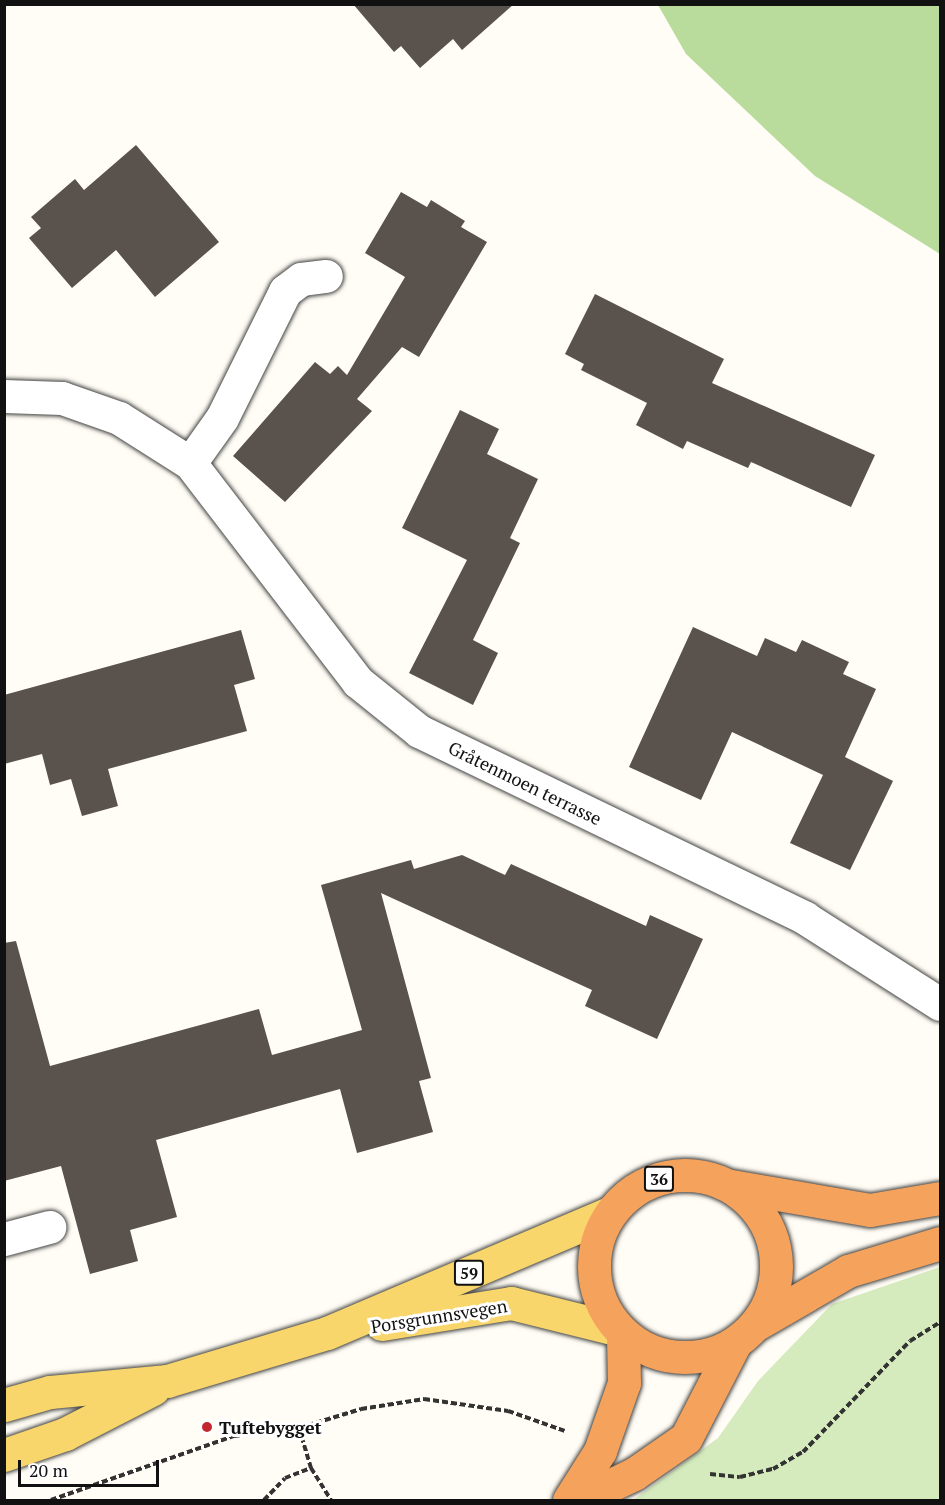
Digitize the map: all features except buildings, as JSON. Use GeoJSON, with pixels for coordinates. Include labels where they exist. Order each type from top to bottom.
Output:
{"type":"FeatureCollection","features":[{"type":"Feature","properties":{"kind":"highway","name":"Porsgrunnsvegen"},"geometry":{"type":"LineString","coordinates":[[940,1198],[870,1210],[730,1186],[705,1177],[661,1178],[629,1194],[610,1213],[598,1237],[594,1267],[604,1310],[621,1333],[660,1354],[684,1358],[710,1354],[848,1271],[940,1243]]}},
{"type":"Feature","properties":{"kind":"highway","name":"Porsgrunnsvegen"},"geometry":{"type":"LineString","coordinates":[[730,1186],[767,1225],[776,1251],[776,1277],[745,1334]]}},
{"type":"Feature","properties":{"kind":"highway"},"geometry":{"type":"LineString","coordinates":[[569,1500],[600,1451],[624,1383],[621,1333]]}},
{"type":"Feature","properties":{"kind":"highway","name":"36"},"geometry":{"type":"LineString","coordinates":[[580,1500],[634,1474],[686,1438],[745,1334]]}},
{"type":"Feature","properties":{"kind":"main road","name":"Porsgrunnsvegen"},"geometry":{"type":"LineString","coordinates":[[4,1455],[65,1434],[167,1382],[327,1333],[610,1213]]}},
{"type":"Feature","properties":{"kind":"main road","name":"Porsgrunnsvegen"},"geometry":{"type":"LineString","coordinates":[[327,1333],[511,1303],[621,1333]]}},
{"type":"Feature","properties":{"kind":"main road","name":"Porsgrunnsvegen"},"geometry":{"type":"LineString","coordinates":[[4,1405],[50,1392],[167,1382]]}},
{"type":"Feature","properties":{"kind":"street"},"geometry":{"type":"LineString","coordinates":[[190,464],[222,418],[285,291],[301,279],[326,276]]}},
{"type":"Feature","properties":{"kind":"street","name":"Gråtenmoen terrasse"},"geometry":{"type":"LineString","coordinates":[[4,396],[62,398],[110,415],[190,464],[358,682],[394,714],[419,731],[805,918],[940,1004]]}},
{"type":"Feature","properties":{"kind":"street"},"geometry":{"type":"LineString","coordinates":[[4,1239],[49,1227]]}},
{"type":"Feature","properties":{"kind":"path"},"geometry":{"type":"LineString","coordinates":[[699,1472],[740,1477],[773,1469],[803,1452],[910,1341],[940,1322]]}},
{"type":"Feature","properties":{"kind":"path"},"geometry":{"type":"LineString","coordinates":[[51,1500],[234,1436],[299,1428],[361,1409],[423,1399],[507,1411],[576,1435]]}},
{"type":"Feature","properties":{"kind":"path"},"geometry":{"type":"LineString","coordinates":[[299,1428],[311,1468],[331,1500]]}},
{"type":"Feature","properties":{"kind":"path"},"geometry":{"type":"LineString","coordinates":[[264,1500],[285,1478],[311,1468]]}},
{"type":"Feature","properties":{"kind":"green space"},"geometry":{"type":"Polygon","coordinates":[[[658,5],[940,5],[940,254],[815,176],[686,54],[658,5]]]}},
{"type":"Feature","properties":{"kind":"green space"},"geometry":{"type":"Polygon","coordinates":[[[940,1267],[940,1500],[633,1500],[718,1438],[758,1381],[832,1304],[940,1267]]]}},
{"type":"Feature","properties":{"kind":"place","name":"Tuftebygget"},"geometry":{"type":"Point","coordinates":[207,1427]}}]}
